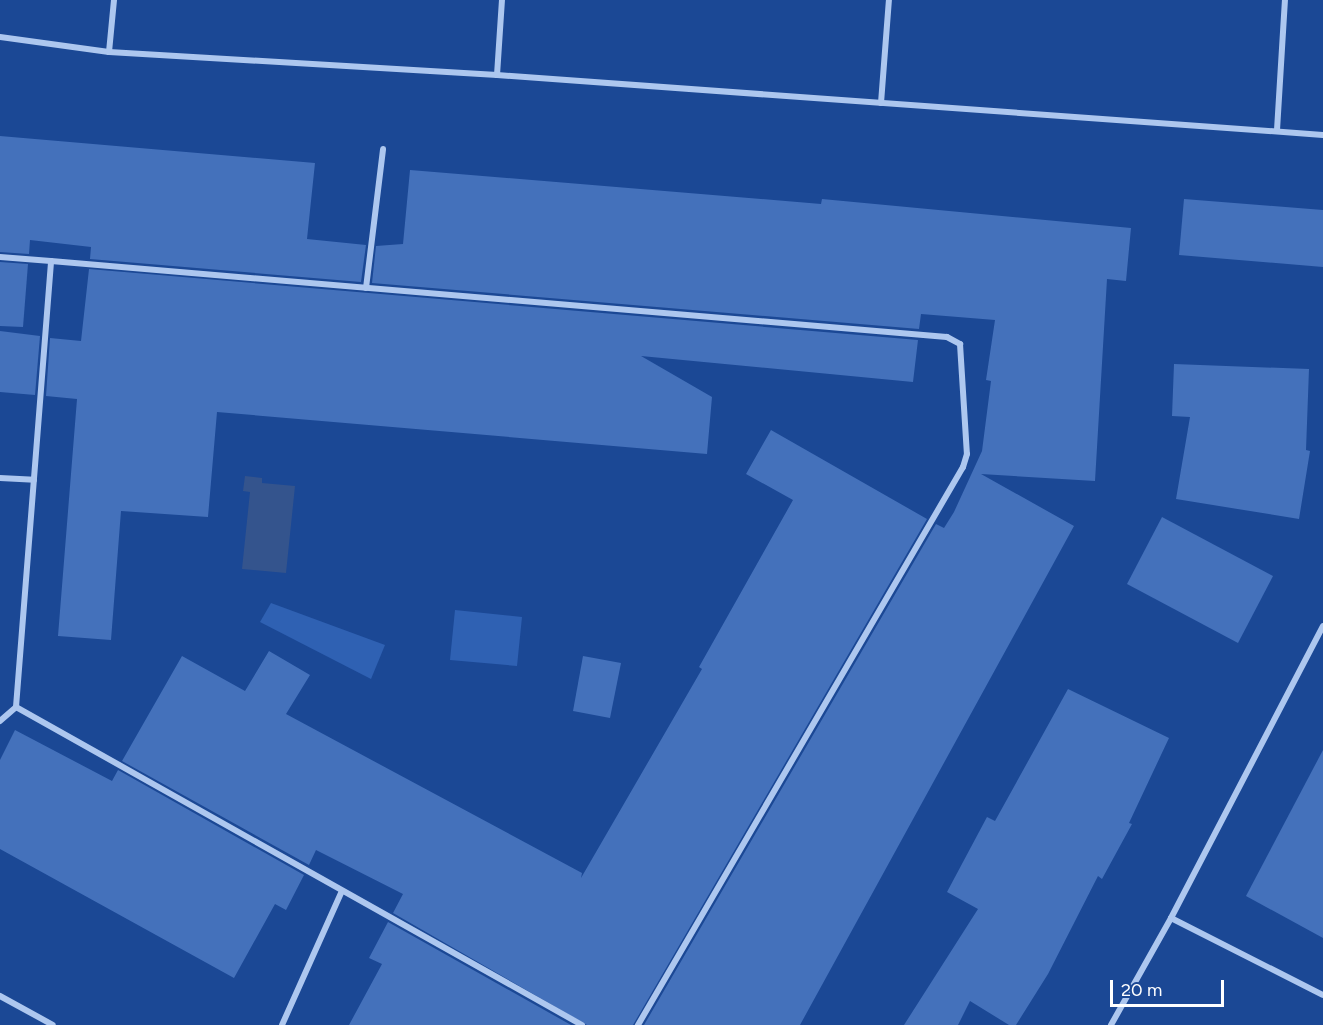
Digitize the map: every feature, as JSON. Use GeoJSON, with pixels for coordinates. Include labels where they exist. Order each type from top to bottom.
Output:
{"type":"FeatureCollection","features":[{"type":"Feature","properties":{"kind":"street"},"geometry":{"type":"LineString","coordinates":[[109,52],[114,0]]}},
{"type":"Feature","properties":{"kind":"street"},"geometry":{"type":"LineString","coordinates":[[497,75],[502,0]]}},
{"type":"Feature","properties":{"kind":"street"},"geometry":{"type":"LineString","coordinates":[[881,103],[889,0]]}},
{"type":"Feature","properties":{"kind":"street"},"geometry":{"type":"LineString","coordinates":[[1278,130],[1285,0]]}},
{"type":"Feature","properties":{"kind":"street"},"geometry":{"type":"LineString","coordinates":[[0,37],[109,52],[497,75],[1323,135]]}},
{"type":"Feature","properties":{"kind":"street"},"geometry":{"type":"LineString","coordinates":[[366,288],[382,149]]}},
{"type":"Feature","properties":{"kind":"street"},"geometry":{"type":"LineString","coordinates":[[0,257],[947,337],[960,344],[967,454],[963,467],[638,1025]]}},
{"type":"Feature","properties":{"kind":"street"},"geometry":{"type":"LineString","coordinates":[[0,721],[16,707],[51,261]]}},
{"type":"Feature","properties":{"kind":"street"},"geometry":{"type":"LineString","coordinates":[[0,477],[34,480]]}},
{"type":"Feature","properties":{"kind":"street"},"geometry":{"type":"LineString","coordinates":[[1111,1025],[1171,918],[1323,626]]}},
{"type":"Feature","properties":{"kind":"street"},"geometry":{"type":"LineString","coordinates":[[16,707],[582,1025]]}},
{"type":"Feature","properties":{"kind":"street"},"geometry":{"type":"LineString","coordinates":[[282,1025],[342,891]]}},
{"type":"Feature","properties":{"kind":"street"},"geometry":{"type":"LineString","coordinates":[[1171,918],[1323,995]]}},
{"type":"Feature","properties":{"kind":"street"},"geometry":{"type":"LineString","coordinates":[[0,996],[53,1025]]}},
{"type":"Feature","properties":{"kind":"shaded area"},"geometry":{"type":"Polygon","coordinates":[[[245,476],[262,478],[262,483],[295,486],[286,573],[242,569],[250,492],[243,491],[245,476]]]}},
{"type":"Feature","properties":{"kind":"shaded area"},"geometry":{"type":"Polygon","coordinates":[[[271,603],[385,645],[371,679],[260,622],[271,603]]]}},
{"type":"Feature","properties":{"kind":"shaded area"},"geometry":{"type":"Polygon","coordinates":[[[455,610],[522,617],[517,666],[450,660],[455,610]]]}},
{"type":"Feature","properties":{"kind":"building"},"geometry":{"type":"Polygon","coordinates":[[[0,136],[315,163],[307,239],[366,245],[361,282],[90,259],[91,247],[30,240],[29,254],[0,252],[0,136]]]}},
{"type":"Feature","properties":{"kind":"building"},"geometry":{"type":"Polygon","coordinates":[[[410,170],[821,204],[822,199],[1131,228],[1126,281],[1107,279],[1095,481],[981,474],[1074,526],[800,1025],[644,1025],[936,524],[944,528],[954,512],[982,451],[991,381],[986,380],[995,320],[921,314],[919,329],[372,283],[376,246],[403,244],[410,170]]]}},
{"type":"Feature","properties":{"kind":"building"},"geometry":{"type":"Polygon","coordinates":[[[1184,199],[1323,210],[1323,267],[1179,255],[1184,199]]]}},
{"type":"Feature","properties":{"kind":"building"},"geometry":{"type":"Polygon","coordinates":[[[0,262],[28,264],[23,327],[0,326],[0,262]]]}},
{"type":"Feature","properties":{"kind":"building"},"geometry":{"type":"Polygon","coordinates":[[[89,269],[918,340],[913,382],[641,356],[712,397],[707,454],[217,412],[208,517],[121,511],[111,640],[58,636],[77,399],[46,396],[50,338],[81,341],[89,269]]]}},
{"type":"Feature","properties":{"kind":"building"},"geometry":{"type":"Polygon","coordinates":[[[0,331],[40,336],[35,395],[0,392],[0,331]]]}},
{"type":"Feature","properties":{"kind":"building"},"geometry":{"type":"Polygon","coordinates":[[[1174,364],[1309,369],[1306,450],[1310,451],[1299,519],[1176,499],[1190,417],[1172,416],[1174,364]]]}},
{"type":"Feature","properties":{"kind":"building"},"geometry":{"type":"Polygon","coordinates":[[[771,430],[927,519],[633,1025],[587,1025],[393,913],[403,894],[316,850],[309,865],[122,761],[182,656],[245,691],[269,651],[310,675],[286,714],[582,873],[581,878],[702,669],[699,667],[793,500],[746,474],[771,430]]]}},
{"type":"Feature","properties":{"kind":"building"},"geometry":{"type":"Polygon","coordinates":[[[1162,517],[1273,576],[1238,643],[1127,584],[1162,517]]]}},
{"type":"Feature","properties":{"kind":"building"},"geometry":{"type":"Polygon","coordinates":[[[583,656],[621,663],[610,718],[573,711],[583,656]]]}},
{"type":"Feature","properties":{"kind":"building"},"geometry":{"type":"Polygon","coordinates":[[[1068,689],[1169,738],[1129,823],[1132,824],[1102,879],[1098,876],[1048,974],[1016,1025],[1009,1025],[970,1001],[958,1025],[904,1025],[978,909],[947,892],[987,817],[995,821],[1068,689]]]}},
{"type":"Feature","properties":{"kind":"building"},"geometry":{"type":"Polygon","coordinates":[[[15,730],[112,781],[118,770],[304,875],[286,910],[275,904],[234,978],[0,849],[0,760],[15,730]]]}},
{"type":"Feature","properties":{"kind":"building"},"geometry":{"type":"Polygon","coordinates":[[[1323,750],[1323,938],[1246,896],[1323,750]]]}},
{"type":"Feature","properties":{"kind":"building"},"geometry":{"type":"Polygon","coordinates":[[[388,922],[571,1025],[349,1025],[382,964],[369,958],[388,922]]]}}]}
